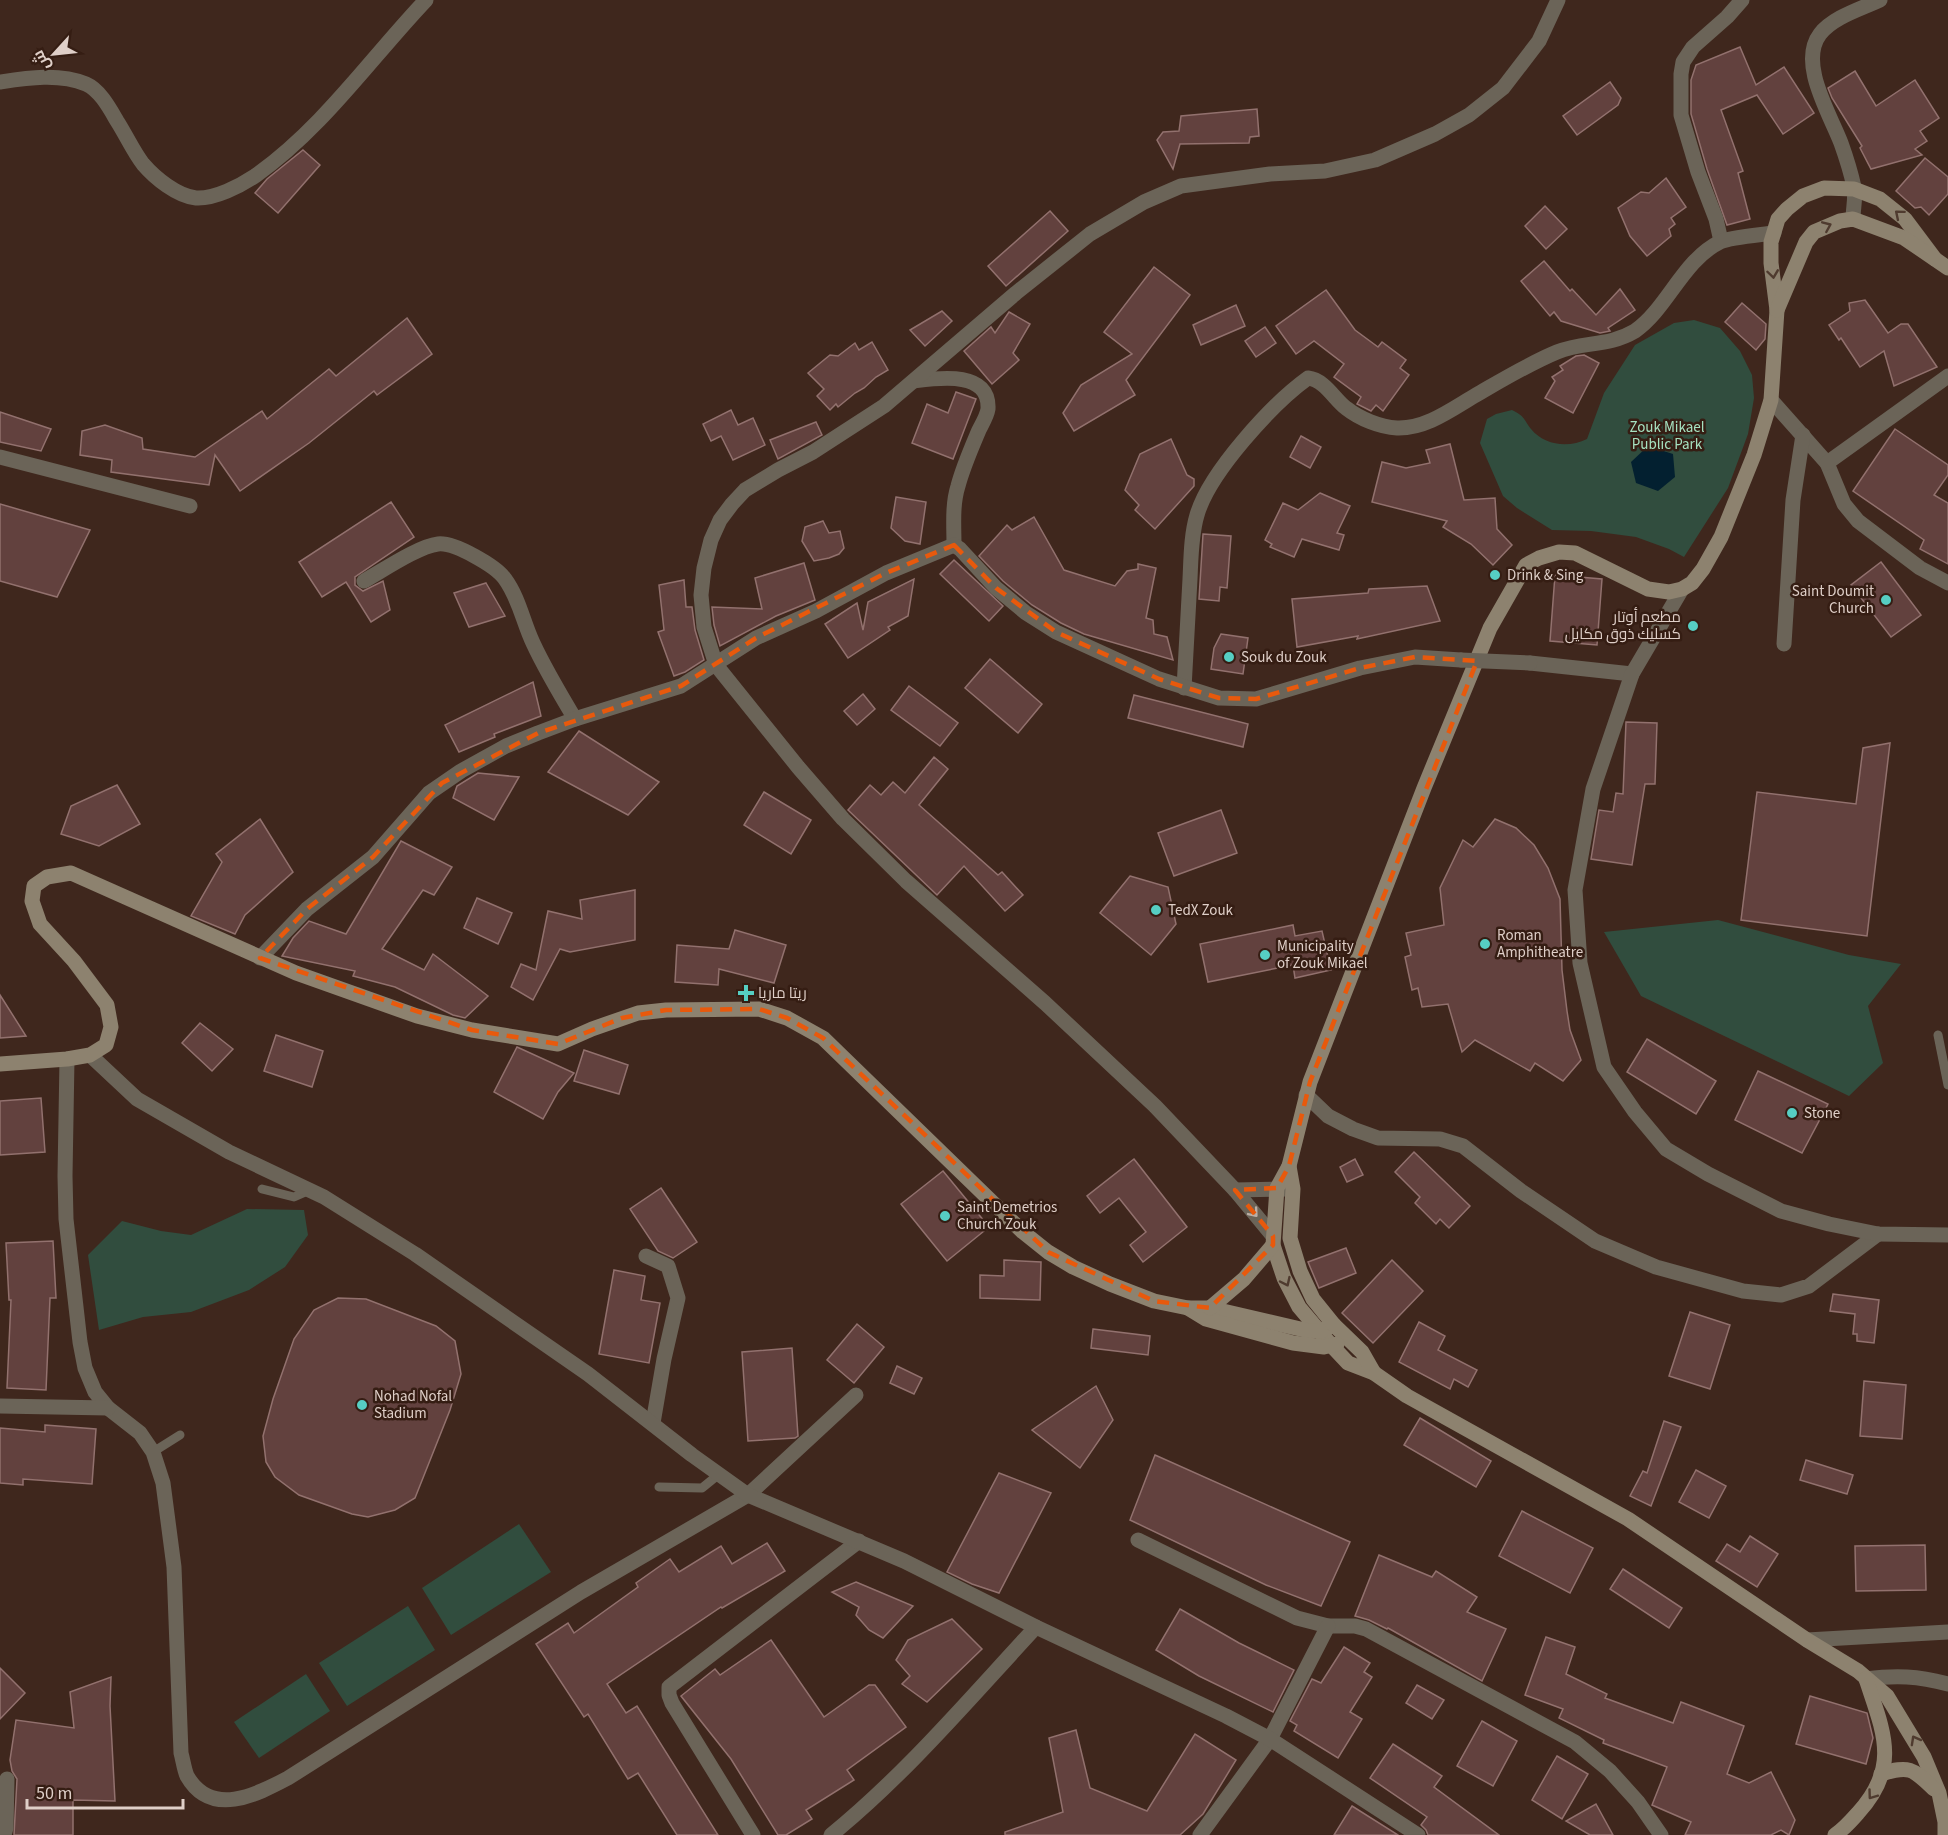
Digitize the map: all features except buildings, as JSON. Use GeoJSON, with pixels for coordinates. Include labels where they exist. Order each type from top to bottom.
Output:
{"type":"FeatureCollection","features":[{"type":"Feature","properties":{"kind":"main road"},"geometry":{"type":"LineString","coordinates":[[1210,1308],[1244,1279],[1273,1240],[1306,1095],[1420,799],[1490,628],[1526,566],[1539,558],[1559,552],[1575,553],[1648,588],[1669,592],[1682,589],[1692,583],[1703,569],[1721,537],[1754,455],[1772,400],[1778,310],[1771,263],[1771,242],[1778,219],[1803,196],[1824,188],[1854,189],[1880,199],[1905,219],[1942,264]]}},
{"type":"Feature","properties":{"kind":"main road"},"geometry":{"type":"LineString","coordinates":[[1778,310],[1806,242],[1814,232],[1840,221],[1853,219],[1904,238],[1942,264]]}},
{"type":"Feature","properties":{"kind":"main road"},"geometry":{"type":"LineString","coordinates":[[0,1064],[90,1055],[106,1045],[111,1027],[107,1005],[93,985],[40,924],[32,901],[34,886],[47,877],[71,873],[260,958],[417,1016],[472,1030],[558,1044],[638,1013],[666,1010],[759,1009],[787,1018],[823,1038],[1023,1232],[1048,1252],[1073,1267],[1154,1301],[1188,1308],[1210,1308],[1309,1331],[1327,1328]]}},
{"type":"Feature","properties":{"kind":"main road"},"geometry":{"type":"LineString","coordinates":[[1285,1189],[1290,1238],[1300,1271],[1327,1328],[1332,1346],[1348,1363],[1374,1373],[1407,1396],[1628,1519],[1807,1640],[1858,1671],[1887,1696],[1908,1727],[1939,1793],[1946,1835]]}},
{"type":"Feature","properties":{"kind":"main road"},"geometry":{"type":"LineString","coordinates":[[1273,1240],[1284,1278],[1299,1307],[1327,1328],[1349,1340],[1362,1352],[1374,1373]]}},
{"type":"Feature","properties":{"kind":"main road"},"geometry":{"type":"LineString","coordinates":[[1188,1308],[1206,1319],[1313,1347],[1332,1346],[1349,1340]]}},
{"type":"Feature","properties":{"kind":"main road"},"geometry":{"type":"LineString","coordinates":[[1835,1835],[1843,1830],[1879,1785],[1885,1755],[1883,1735],[1866,1678]]}},
{"type":"Feature","properties":{"kind":"main road"},"geometry":{"type":"LineString","coordinates":[[1881,1774],[1900,1768],[1911,1770],[1939,1793]]}},
{"type":"Feature","properties":{"kind":"street"},"geometry":{"type":"LineString","coordinates":[[0,82],[39,77],[87,84],[103,99],[142,162],[153,175],[178,192],[196,198],[213,195],[231,189],[255,176],[301,137],[334,105],[426,0]]}},
{"type":"Feature","properties":{"kind":"street"},"geometry":{"type":"LineString","coordinates":[[1273,1240],[1235,1190],[1138,1090],[1045,1003],[906,881],[843,819],[716,665],[704,627],[701,595],[704,568],[711,540],[720,520],[745,490],[813,452],[885,406],[1016,293],[1090,234],[1144,202],[1181,186],[1270,174],[1325,171],[1375,160],[1435,134],[1469,115],[1503,88],[1539,41],[1558,0]]}},
{"type":"Feature","properties":{"kind":"street"},"geometry":{"type":"LineString","coordinates":[[1721,241],[1716,219],[1698,172],[1681,115],[1681,74],[1683,62],[1693,46],[1727,17],[1742,0]]}},
{"type":"Feature","properties":{"kind":"street"},"geometry":{"type":"LineString","coordinates":[[1853,219],[1854,189],[1841,143],[1823,101],[1812,61],[1820,34],[1834,22],[1880,0]]}},
{"type":"Feature","properties":{"kind":"street"},"geometry":{"type":"LineString","coordinates":[[1184,688],[1192,546],[1197,515],[1210,488],[1244,439],[1297,386],[1308,378],[1315,379],[1346,408],[1372,423],[1396,428],[1415,427],[1434,419],[1535,362],[1567,348],[1617,341],[1645,322],[1696,261],[1721,241],[1774,233]]}},
{"type":"Feature","properties":{"kind":"street"},"geometry":{"type":"LineString","coordinates":[[1827,463],[1948,376]]}},
{"type":"Feature","properties":{"kind":"street"},"geometry":{"type":"LineString","coordinates":[[914,381],[943,378],[970,381],[983,391],[987,401],[988,411],[957,489],[954,511],[954,545]]}},
{"type":"Feature","properties":{"kind":"street"},"geometry":{"type":"LineString","coordinates":[[1772,400],[1827,463],[1844,504],[1858,521],[1920,568],[1948,583]]}},
{"type":"Feature","properties":{"kind":"street"},"geometry":{"type":"LineString","coordinates":[[1784,644],[1793,500],[1803,435]]}},
{"type":"Feature","properties":{"kind":"street"},"geometry":{"type":"LineString","coordinates":[[0,458],[190,506]]}},
{"type":"Feature","properties":{"kind":"street"},"geometry":{"type":"LineString","coordinates":[[364,581],[422,549],[438,544],[452,545],[490,565],[504,577],[514,593],[546,670],[575,719]]}},
{"type":"Feature","properties":{"kind":"street"},"geometry":{"type":"LineString","coordinates":[[954,545],[996,588],[1026,613],[1046,625],[1160,679],[1219,698],[1256,699],[1371,666],[1415,657],[1530,663],[1632,674]]}},
{"type":"Feature","properties":{"kind":"street"},"geometry":{"type":"LineString","coordinates":[[260,958],[307,909],[373,856],[424,799],[442,783],[506,746],[575,719],[681,686],[756,638],[886,573],[954,545]]}},
{"type":"Feature","properties":{"kind":"street"},"geometry":{"type":"LineString","coordinates":[[1682,589],[1632,674],[1593,789],[1575,890],[1580,963],[1604,1067],[1635,1112],[1666,1149],[1708,1174],[1781,1210],[1828,1224],[1878,1234],[1948,1235]]}},
{"type":"Feature","properties":{"kind":"street"},"geometry":{"type":"LineString","coordinates":[[90,1055],[137,1099],[229,1152],[324,1197],[424,1260],[588,1374],[718,1475],[748,1495],[904,1561],[1036,1627],[1227,1716],[1270,1739],[1418,1835]]}},
{"type":"Feature","properties":{"kind":"street"},"geometry":{"type":"LineString","coordinates":[[67,1059],[66,1219],[85,1368],[95,1392],[108,1408],[140,1433],[153,1452],[163,1483],[174,1567],[181,1753],[186,1774],[198,1790],[214,1799],[238,1800],[260,1793],[288,1778],[581,1592],[748,1495],[856,1395]]}},
{"type":"Feature","properties":{"kind":"street"},"geometry":{"type":"LineString","coordinates":[[1306,1095],[1328,1116],[1353,1130],[1378,1138],[1440,1139],[1463,1146],[1521,1191],[1595,1241],[1656,1267],[1743,1291],[1781,1295],[1809,1286],[1878,1234]]}},
{"type":"Feature","properties":{"kind":"street"},"geometry":{"type":"LineString","coordinates":[[1235,1190],[1285,1189]]}},
{"type":"Feature","properties":{"kind":"street"},"geometry":{"type":"LineString","coordinates":[[646,1256],[668,1266],[678,1298],[653,1423]]}},
{"type":"Feature","properties":{"kind":"street"},"geometry":{"type":"LineString","coordinates":[[0,1406],[108,1408]]}},
{"type":"Feature","properties":{"kind":"street"},"geometry":{"type":"LineString","coordinates":[[1138,1540],[1298,1618],[1328,1626],[1355,1626],[1366,1629],[1575,1742],[1610,1772],[1638,1802],[1661,1835]]}},
{"type":"Feature","properties":{"kind":"street"},"geometry":{"type":"LineString","coordinates":[[753,1835],[672,1703],[669,1687],[859,1541]]}},
{"type":"Feature","properties":{"kind":"street"},"geometry":{"type":"LineString","coordinates":[[1200,1835],[1270,1739],[1328,1626]]}},
{"type":"Feature","properties":{"kind":"street"},"geometry":{"type":"LineString","coordinates":[[831,1835],[880,1791],[956,1714],[1036,1627]]}},
{"type":"Feature","properties":{"kind":"street"},"geometry":{"type":"LineString","coordinates":[[1807,1640],[1948,1632]]}},
{"type":"Feature","properties":{"kind":"street"},"geometry":{"type":"LineString","coordinates":[[1866,1678],[1895,1675],[1948,1684]]}},
{"type":"Feature","properties":{"kind":"street"},"geometry":{"type":"LineString","coordinates":[[4,1835],[7,1779]]}},
{"type":"Feature","properties":{"kind":"lane"},"geometry":{"type":"LineString","coordinates":[[1938,1035],[1948,1085]]}},
{"type":"Feature","properties":{"kind":"lane"},"geometry":{"type":"LineString","coordinates":[[262,1189],[294,1197],[310,1190]]}},
{"type":"Feature","properties":{"kind":"lane"},"geometry":{"type":"LineString","coordinates":[[153,1452],[180,1435]]}},
{"type":"Feature","properties":{"kind":"lane"},"geometry":{"type":"LineString","coordinates":[[659,1487],[702,1488],[718,1475]]}},
{"type":"Feature","properties":{"kind":"highlighted area"},"geometry":{"type":"Polygon","coordinates":[[[954,545],[996,588],[1056,632],[1159,679],[1219,698],[1256,699],[1360,668],[1415,657],[1477,661],[1310,1082],[1289,1166],[1277,1188],[1235,1190],[1273,1236],[1273,1245],[1210,1308],[1154,1301],[1048,1252],[823,1038],[787,1018],[759,1009],[666,1010],[622,1018],[558,1044],[472,1030],[260,958],[307,909],[373,857],[442,783],[538,733],[681,686],[756,638],[886,573],[954,545]]]}},
{"type":"Feature","properties":{"kind":"green space","name":"Zouk Mikael Public Park"},"geometry":{"type":"Polygon","coordinates":[[[1694,320],[1720,328],[1740,351],[1752,375],[1754,398],[1748,434],[1728,488],[1684,557],[1636,537],[1591,531],[1552,530],[1517,508],[1503,496],[1480,443],[1487,419],[1512,410],[1522,416],[1537,435],[1550,442],[1573,444],[1587,439],[1604,393],[1635,345],[1674,323],[1694,320]]]}},
{"type":"Feature","properties":{"kind":"green space"},"geometry":{"type":"Polygon","coordinates":[[[1718,920],[1849,955],[1901,964],[1868,1006],[1883,1063],[1849,1096],[1641,996],[1604,932],[1718,920]]]}},
{"type":"Feature","properties":{"kind":"green space"},"geometry":{"type":"Polygon","coordinates":[[[247,1209],[304,1210],[308,1235],[285,1267],[249,1290],[191,1312],[143,1317],[99,1330],[88,1255],[122,1221],[161,1231],[191,1235],[247,1209]]]}},
{"type":"Feature","properties":{"kind":"green space"},"geometry":{"type":"Polygon","coordinates":[[[519,1524],[551,1572],[451,1635],[422,1588],[519,1524]]]}},
{"type":"Feature","properties":{"kind":"green space"},"geometry":{"type":"Polygon","coordinates":[[[408,1606],[435,1650],[347,1706],[319,1663],[408,1606]]]}},
{"type":"Feature","properties":{"kind":"green space"},"geometry":{"type":"Polygon","coordinates":[[[306,1674],[330,1711],[259,1758],[234,1722],[306,1674]]]}},
{"type":"Feature","properties":{"kind":"water"},"geometry":{"type":"Polygon","coordinates":[[[1648,446],[1673,454],[1675,477],[1658,491],[1636,483],[1631,462],[1648,446]]]}},
{"type":"Feature","properties":{"kind":"place","name":"Drink & Sing"},"geometry":{"type":"Point","coordinates":[1495,575]}},
{"type":"Feature","properties":{"kind":"place","name":"Saint Doumit Church"},"geometry":{"type":"Point","coordinates":[1886,600]}},
{"type":"Feature","properties":{"kind":"place","name":"مطعم أوتار كسليك ذوق مكايل"},"geometry":{"type":"Point","coordinates":[1693,626]}},
{"type":"Feature","properties":{"kind":"place","name":"Souk du Zouk"},"geometry":{"type":"Point","coordinates":[1229,657]}},
{"type":"Feature","properties":{"kind":"place","name":"TedX Zouk"},"geometry":{"type":"Point","coordinates":[1156,910]}},
{"type":"Feature","properties":{"kind":"place","name":"Roman Amphitheatre"},"geometry":{"type":"Point","coordinates":[1485,944]}},
{"type":"Feature","properties":{"kind":"place","name":"Municipality of Zouk Mikael"},"geometry":{"type":"Point","coordinates":[1265,955]}},
{"type":"Feature","properties":{"kind":"place","name":"ريتا ماريا"},"geometry":{"type":"Point","coordinates":[746,993]}},
{"type":"Feature","properties":{"kind":"place","name":"Stone"},"geometry":{"type":"Point","coordinates":[1792,1113]}},
{"type":"Feature","properties":{"kind":"place","name":"Saint Demetrios Church Zouk"},"geometry":{"type":"Point","coordinates":[945,1216]}},
{"type":"Feature","properties":{"kind":"place","name":"Nohad Nofal Stadium"},"geometry":{"type":"Point","coordinates":[362,1405]}}]}
